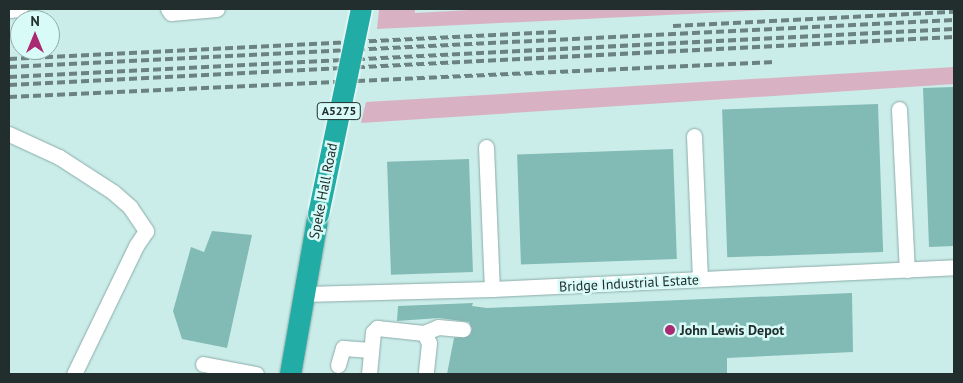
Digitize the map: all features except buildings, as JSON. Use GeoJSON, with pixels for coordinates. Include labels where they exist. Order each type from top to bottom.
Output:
{"type":"FeatureCollection","features":[{"type":"Feature","properties":{"kind":"highway","name":"Speke Hall Road"},"geometry":{"type":"LineString","coordinates":[[290,374],[318,214],[361,9]]}},
{"type":"Feature","properties":{"kind":"street"},"geometry":{"type":"LineString","coordinates":[[9,10],[20,9]]}},
{"type":"Feature","properties":{"kind":"street"},"geometry":{"type":"LineString","coordinates":[[168,9],[171,13],[217,9]]}},
{"type":"Feature","properties":{"kind":"street"},"geometry":{"type":"LineString","coordinates":[[899,109],[908,270]]}},
{"type":"Feature","properties":{"kind":"street"},"geometry":{"type":"LineString","coordinates":[[9,134],[59,157],[113,192],[130,207],[146,231],[136,246],[74,374]]}},
{"type":"Feature","properties":{"kind":"street"},"geometry":{"type":"LineString","coordinates":[[694,136],[700,279]]}},
{"type":"Feature","properties":{"kind":"street"},"geometry":{"type":"LineString","coordinates":[[486,147],[492,289]]}},
{"type":"Feature","properties":{"kind":"street","name":"Bridge Industrial Estate"},"geometry":{"type":"LineString","coordinates":[[304,294],[492,289],[954,267]]}},
{"type":"Feature","properties":{"kind":"street"},"geometry":{"type":"LineString","coordinates":[[369,374],[373,332],[377,328],[424,333],[438,327],[463,329]]}},
{"type":"Feature","properties":{"kind":"street"},"geometry":{"type":"LineString","coordinates":[[424,333],[429,342],[426,374]]}},
{"type":"Feature","properties":{"kind":"street"},"geometry":{"type":"LineString","coordinates":[[338,365],[343,348],[371,350]]}},
{"type":"Feature","properties":{"kind":"street"},"geometry":{"type":"LineString","coordinates":[[203,364],[256,374]]}},
{"type":"Feature","properties":{"kind":"shaded area"},"geometry":{"type":"Polygon","coordinates":[[[379,9],[415,9],[415,13],[487,9],[788,9],[377,29],[379,9]]]}},
{"type":"Feature","properties":{"kind":"shaded area"},"geometry":{"type":"Polygon","coordinates":[[[954,67],[954,84],[361,123],[366,102],[954,67]]]}},
{"type":"Feature","properties":{"kind":"railway"},"geometry":{"type":"LineString","coordinates":[[673,26],[954,12]]}},
{"type":"Feature","properties":{"kind":"railway"},"geometry":{"type":"LineString","coordinates":[[9,67],[954,20]]}},
{"type":"Feature","properties":{"kind":"railway"},"geometry":{"type":"LineString","coordinates":[[9,77],[954,29]]}},
{"type":"Feature","properties":{"kind":"railway"},"geometry":{"type":"LineString","coordinates":[[9,59],[556,32]]}},
{"type":"Feature","properties":{"kind":"railway"},"geometry":{"type":"LineString","coordinates":[[9,85],[954,37]]}},
{"type":"Feature","properties":{"kind":"railway"},"geometry":{"type":"LineString","coordinates":[[9,97],[775,62]]}},
{"type":"Feature","properties":{"kind":"place","name":"John Lewis Depot"},"geometry":{"type":"Point","coordinates":[670,330]}}]}
